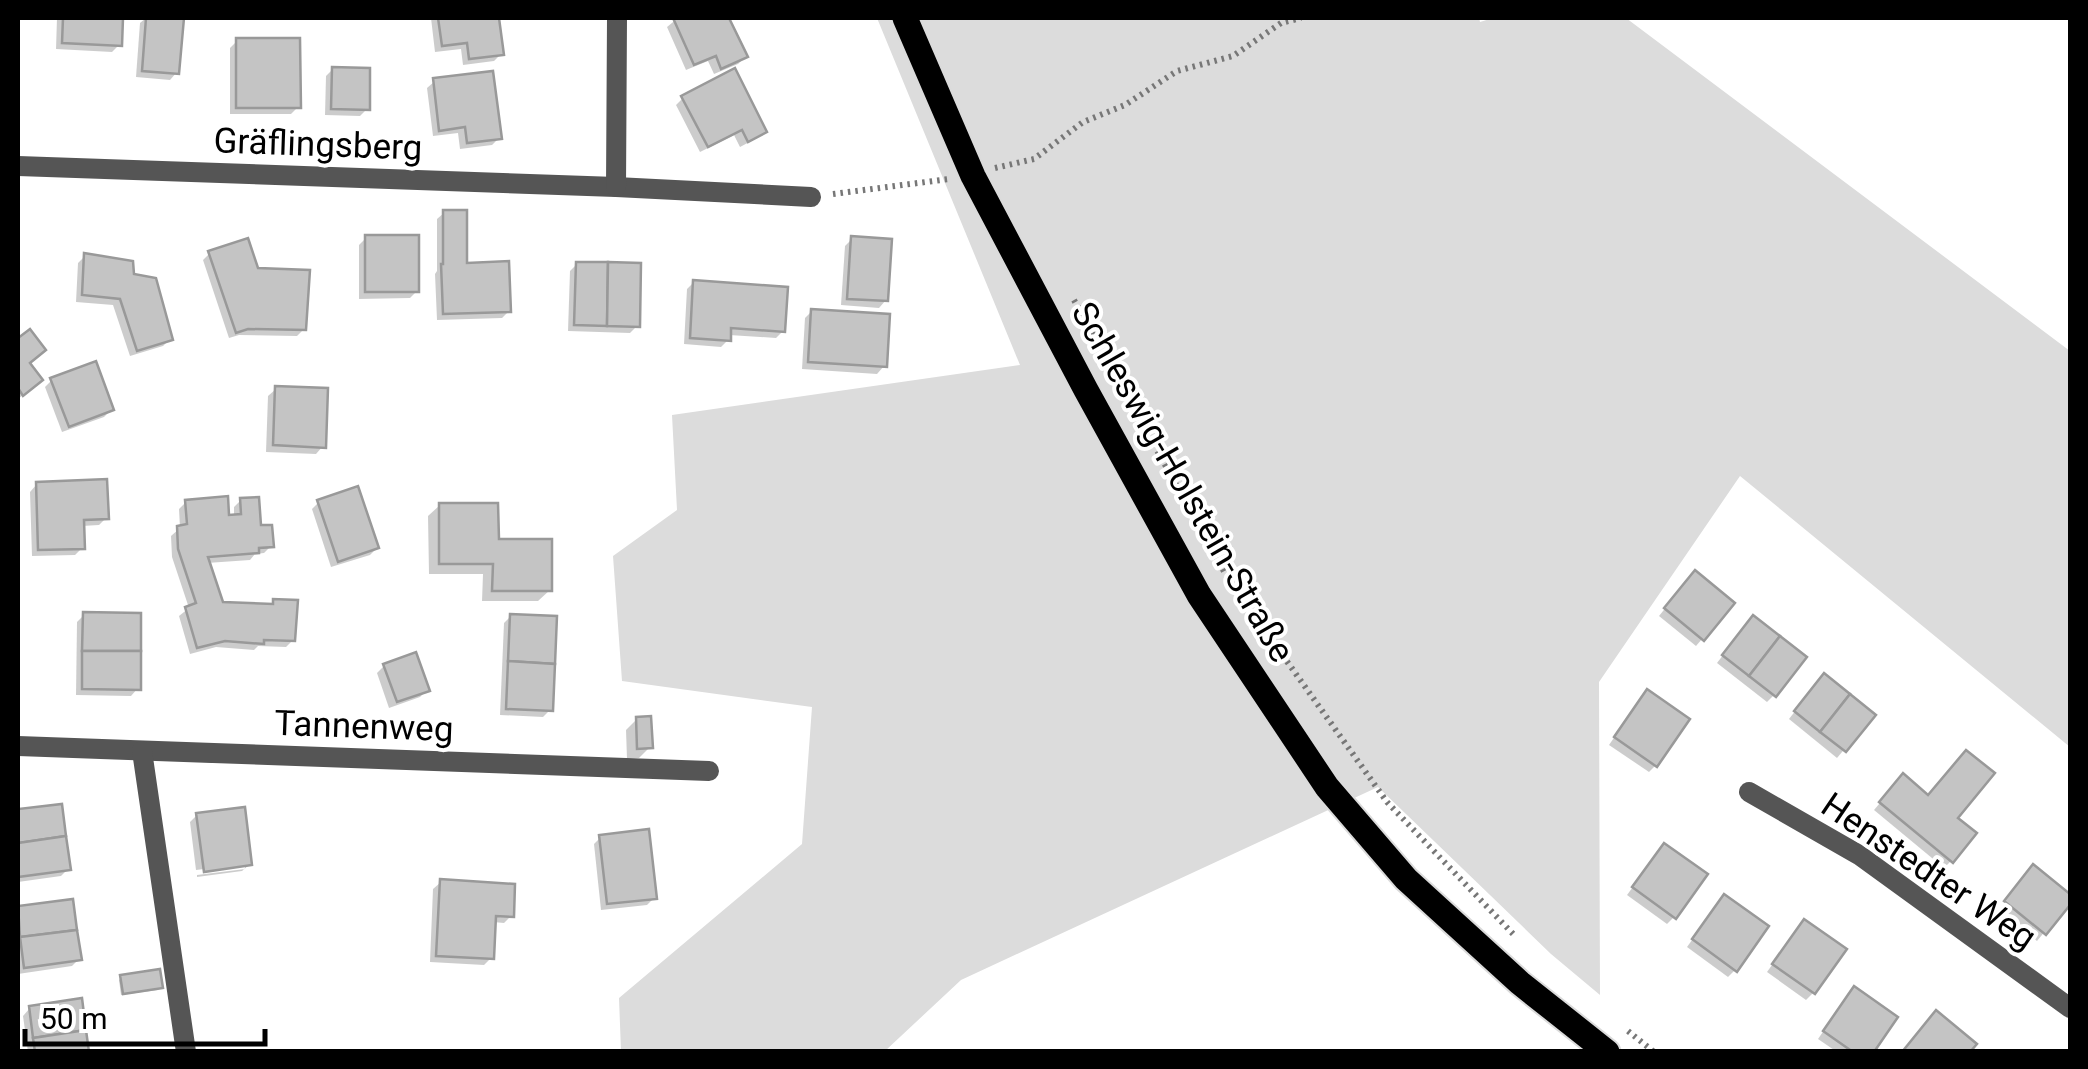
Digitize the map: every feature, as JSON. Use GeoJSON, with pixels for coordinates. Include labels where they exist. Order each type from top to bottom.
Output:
{"type":"FeatureCollection","features":[{"type":"Feature","properties":{"kind":"main road","name":"Schleswig-Holstein-Straße"},"geometry":{"type":"LineString","coordinates":[[905,18],[973,176],[1086,390],[1199,595],[1327,786],[1406,879],[1520,983],[1607,1052]]}},
{"type":"Feature","properties":{"kind":"street"},"geometry":{"type":"LineString","coordinates":[[616,186],[618,18]]}},
{"type":"Feature","properties":{"kind":"street","name":"Gräflingsberg"},"geometry":{"type":"LineString","coordinates":[[18,166],[616,186],[812,197]]}},
{"type":"Feature","properties":{"kind":"street","name":"Tannenweg"},"geometry":{"type":"LineString","coordinates":[[18,746],[709,771]]}},
{"type":"Feature","properties":{"kind":"street"},"geometry":{"type":"LineString","coordinates":[[142,751],[186,1052]]}},
{"type":"Feature","properties":{"kind":"street","name":"Henstedter Weg"},"geometry":{"type":"LineString","coordinates":[[1749,792],[1858,855],[2070,1008]]}},
{"type":"Feature","properties":{"kind":"path"},"geometry":{"type":"LineString","coordinates":[[1010,183],[1000,166],[1034,159],[1084,122],[1126,104],[1177,72],[1233,56],[1281,23],[1301,18]]}},
{"type":"Feature","properties":{"kind":"path"},"geometry":{"type":"LineString","coordinates":[[812,197],[973,176]]}},
{"type":"Feature","properties":{"kind":"path"},"geometry":{"type":"LineString","coordinates":[[1066,286],[1227,577],[1387,802],[1526,948]]}},
{"type":"Feature","properties":{"kind":"path"},"geometry":{"type":"LineString","coordinates":[[1626,1029],[1654,1052]]}},
{"type":"Feature","properties":{"kind":"shaded area"},"geometry":{"type":"Polygon","coordinates":[[[877,18],[1479,18],[1480,22],[1493,18],[1626,18],[2070,351],[2070,747],[1740,476],[1599,682],[1600,995],[1551,954],[1378,787],[961,980],[885,1051],[621,1051],[619,998],[802,844],[812,707],[622,681],[613,556],[677,510],[672,415],[1020,365],[877,18]]]}},
{"type":"Feature","properties":{"kind":"building"},"geometry":{"type":"Polygon","coordinates":[[[63,18],[123,18],[122,46],[62,43],[63,18]]]}},
{"type":"Feature","properties":{"kind":"building"},"geometry":{"type":"Polygon","coordinates":[[[146,18],[184,18],[179,74],[142,71],[146,18]]]}},
{"type":"Feature","properties":{"kind":"building"},"geometry":{"type":"Polygon","coordinates":[[[438,18],[499,18],[504,55],[469,59],[467,43],[442,46],[438,18]]]}},
{"type":"Feature","properties":{"kind":"building"},"geometry":{"type":"Polygon","coordinates":[[[673,18],[729,18],[748,57],[721,69],[716,56],[694,65],[673,18]]]}},
{"type":"Feature","properties":{"kind":"building"},"geometry":{"type":"Polygon","coordinates":[[[236,38],[300,38],[301,108],[236,108],[236,38]]]}},
{"type":"Feature","properties":{"kind":"building"},"geometry":{"type":"Polygon","coordinates":[[[332,67],[370,68],[370,110],[331,109],[332,67]]]}},
{"type":"Feature","properties":{"kind":"building"},"geometry":{"type":"Polygon","coordinates":[[[735,68],[767,132],[748,142],[742,130],[708,147],[681,96],[735,68]]]}},
{"type":"Feature","properties":{"kind":"building"},"geometry":{"type":"Polygon","coordinates":[[[493,71],[502,139],[467,143],[465,127],[439,131],[433,78],[493,71]]]}},
{"type":"Feature","properties":{"kind":"building"},"geometry":{"type":"Polygon","coordinates":[[[443,210],[467,210],[467,263],[509,261],[511,312],[443,314],[443,210]]]}},
{"type":"Feature","properties":{"kind":"building"},"geometry":{"type":"Polygon","coordinates":[[[365,235],[419,235],[419,292],[365,292],[365,235]]]}},
{"type":"Feature","properties":{"kind":"building"},"geometry":{"type":"Polygon","coordinates":[[[851,236],[892,239],[888,301],[847,299],[851,236]]]}},
{"type":"Feature","properties":{"kind":"building"},"geometry":{"type":"Polygon","coordinates":[[[248,238],[258,268],[310,270],[306,330],[248,329],[236,333],[208,251],[248,238]]]}},
{"type":"Feature","properties":{"kind":"building"},"geometry":{"type":"Polygon","coordinates":[[[84,253],[133,261],[134,274],[156,278],[173,340],[137,351],[120,299],[82,295],[84,253]]]}},
{"type":"Feature","properties":{"kind":"building"},"geometry":{"type":"Polygon","coordinates":[[[576,262],[608,262],[607,326],[574,325],[576,262]]]}},
{"type":"Feature","properties":{"kind":"building"},"geometry":{"type":"Polygon","coordinates":[[[608,262],[641,263],[640,327],[607,326],[608,262]]]}},
{"type":"Feature","properties":{"kind":"building"},"geometry":{"type":"Polygon","coordinates":[[[693,280],[788,287],[785,332],[731,328],[731,341],[690,338],[693,280]]]}},
{"type":"Feature","properties":{"kind":"building"},"geometry":{"type":"Polygon","coordinates":[[[811,309],[890,314],[887,367],[808,362],[811,309]]]}},
{"type":"Feature","properties":{"kind":"building"},"geometry":{"type":"Polygon","coordinates":[[[30,329],[46,350],[30,363],[43,380],[23,396],[18,388],[18,338],[30,329]]]}},
{"type":"Feature","properties":{"kind":"building"},"geometry":{"type":"Polygon","coordinates":[[[96,361],[114,410],[69,427],[50,378],[96,361]]]}},
{"type":"Feature","properties":{"kind":"building"},"geometry":{"type":"Polygon","coordinates":[[[275,386],[328,388],[326,448],[273,445],[275,386]]]}},
{"type":"Feature","properties":{"kind":"building"},"geometry":{"type":"Polygon","coordinates":[[[107,479],[109,519],[84,520],[85,549],[38,550],[36,482],[107,479]]]}},
{"type":"Feature","properties":{"kind":"building"},"geometry":{"type":"Polygon","coordinates":[[[358,486],[379,548],[338,562],[317,500],[358,486]]]}},
{"type":"Feature","properties":{"kind":"building"},"geometry":{"type":"Polygon","coordinates":[[[228,496],[229,515],[241,514],[240,498],[259,497],[261,525],[272,525],[274,547],[259,548],[259,553],[208,557],[223,602],[273,604],[273,599],[298,600],[295,641],[225,641],[197,648],[185,607],[196,603],[178,549],[177,526],[187,524],[185,500],[228,496]]]}},
{"type":"Feature","properties":{"kind":"building"},"geometry":{"type":"Polygon","coordinates":[[[439,503],[498,503],[499,539],[552,539],[552,591],[492,591],[493,564],[439,564],[439,503]]]}},
{"type":"Feature","properties":{"kind":"building"},"geometry":{"type":"Polygon","coordinates":[[[1695,570],[1735,603],[1704,641],[1664,608],[1695,570]]]}},
{"type":"Feature","properties":{"kind":"building"},"geometry":{"type":"Polygon","coordinates":[[[83,612],[141,613],[141,651],[82,651],[83,612]]]}},
{"type":"Feature","properties":{"kind":"building"},"geometry":{"type":"Polygon","coordinates":[[[510,614],[557,616],[555,664],[508,661],[510,614]]]}},
{"type":"Feature","properties":{"kind":"building"},"geometry":{"type":"Polygon","coordinates":[[[1753,615],[1780,636],[1749,676],[1722,655],[1753,615]]]}},
{"type":"Feature","properties":{"kind":"building"},"geometry":{"type":"Polygon","coordinates":[[[1780,636],[1807,657],[1776,697],[1749,676],[1780,636]]]}},
{"type":"Feature","properties":{"kind":"building"},"geometry":{"type":"Polygon","coordinates":[[[82,651],[141,651],[141,690],[82,689],[82,651]]]}},
{"type":"Feature","properties":{"kind":"building"},"geometry":{"type":"Polygon","coordinates":[[[416,652],[430,691],[397,702],[383,664],[416,652]]]}},
{"type":"Feature","properties":{"kind":"building"},"geometry":{"type":"Polygon","coordinates":[[[508,661],[555,664],[553,711],[506,709],[508,661]]]}},
{"type":"Feature","properties":{"kind":"building"},"geometry":{"type":"Polygon","coordinates":[[[1824,673],[1850,694],[1820,732],[1794,711],[1824,673]]]}},
{"type":"Feature","properties":{"kind":"building"},"geometry":{"type":"Polygon","coordinates":[[[1647,689],[1690,719],[1657,767],[1614,737],[1647,689]]]}},
{"type":"Feature","properties":{"kind":"building"},"geometry":{"type":"Polygon","coordinates":[[[1850,694],[1876,715],[1846,752],[1820,732],[1850,694]]]}},
{"type":"Feature","properties":{"kind":"building"},"geometry":{"type":"Polygon","coordinates":[[[651,716],[653,748],[637,749],[636,717],[651,716]]]}},
{"type":"Feature","properties":{"kind":"building"},"geometry":{"type":"Polygon","coordinates":[[[1966,750],[1995,773],[1958,818],[1977,833],[1953,863],[1879,802],[1903,773],[1928,795],[1966,750]]]}},
{"type":"Feature","properties":{"kind":"building"},"geometry":{"type":"Polygon","coordinates":[[[62,804],[66,836],[18,843],[18,809],[62,804]]]}},
{"type":"Feature","properties":{"kind":"building"},"geometry":{"type":"Polygon","coordinates":[[[245,807],[252,865],[204,872],[196,813],[245,807]]]}},
{"type":"Feature","properties":{"kind":"building"},"geometry":{"type":"Polygon","coordinates":[[[649,829],[657,899],[607,904],[599,835],[649,829]]]}},
{"type":"Feature","properties":{"kind":"building"},"geometry":{"type":"Polygon","coordinates":[[[66,836],[71,870],[18,877],[18,843],[66,836]]]}},
{"type":"Feature","properties":{"kind":"building"},"geometry":{"type":"Polygon","coordinates":[[[1664,843],[1708,874],[1676,919],[1632,887],[1664,843]]]}},
{"type":"Feature","properties":{"kind":"building"},"geometry":{"type":"Polygon","coordinates":[[[2033,864],[2070,894],[2070,905],[2046,935],[2004,901],[2033,864]]]}},
{"type":"Feature","properties":{"kind":"building"},"geometry":{"type":"Polygon","coordinates":[[[440,879],[515,884],[514,917],[496,916],[494,959],[436,956],[440,879]]]}},
{"type":"Feature","properties":{"kind":"building"},"geometry":{"type":"Polygon","coordinates":[[[1724,894],[1769,926],[1737,972],[1692,939],[1724,894]]]}},
{"type":"Feature","properties":{"kind":"building"},"geometry":{"type":"Polygon","coordinates":[[[73,899],[77,930],[20,937],[18,906],[73,899]]]}},
{"type":"Feature","properties":{"kind":"building"},"geometry":{"type":"Polygon","coordinates":[[[1804,919],[1847,949],[1815,994],[1772,964],[1804,919]]]}},
{"type":"Feature","properties":{"kind":"building"},"geometry":{"type":"Polygon","coordinates":[[[77,930],[82,960],[24,968],[20,937],[77,930]]]}},
{"type":"Feature","properties":{"kind":"building"},"geometry":{"type":"Polygon","coordinates":[[[160,969],[163,988],[123,994],[120,975],[160,969]]]}},
{"type":"Feature","properties":{"kind":"building"},"geometry":{"type":"Polygon","coordinates":[[[1854,986],[1898,1017],[1874,1052],[1853,1052],[1823,1031],[1854,986]]]}},
{"type":"Feature","properties":{"kind":"building"},"geometry":{"type":"Polygon","coordinates":[[[82,998],[86,1030],[33,1038],[29,1006],[82,998]]]}},
{"type":"Feature","properties":{"kind":"building"},"geometry":{"type":"Polygon","coordinates":[[[1936,1010],[1977,1044],[1970,1052],[1902,1052],[1936,1010]]]}},
{"type":"Feature","properties":{"kind":"building"},"geometry":{"type":"Polygon","coordinates":[[[86,1030],[89,1052],[35,1052],[33,1038],[86,1030]]]}}]}
